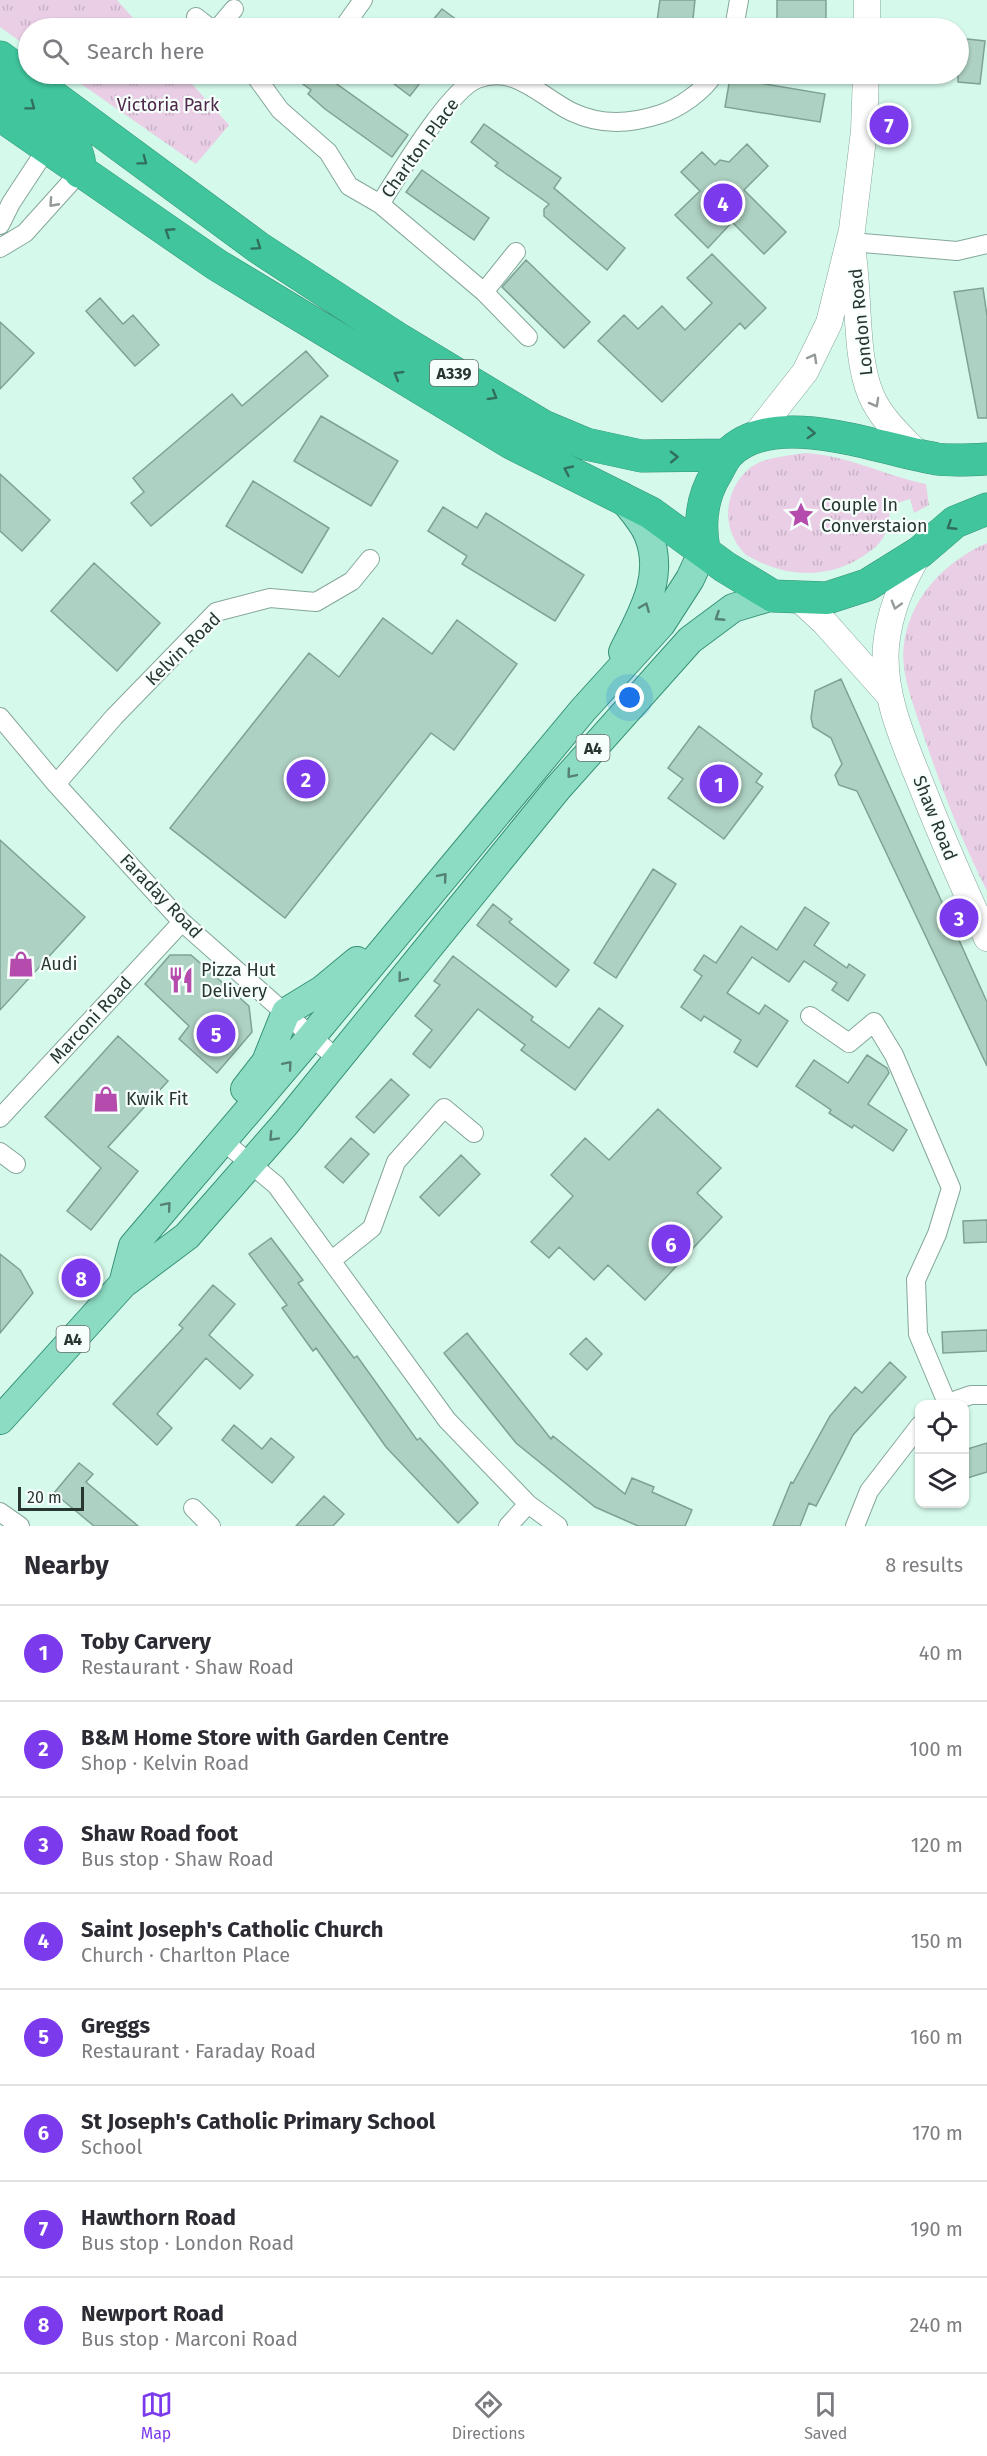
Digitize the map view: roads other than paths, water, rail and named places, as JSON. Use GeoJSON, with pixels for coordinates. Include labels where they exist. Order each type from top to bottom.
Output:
{"type":"FeatureCollection","features":[{"type":"Feature","properties":{"kind":"highway","name":"A339"},"geometry":{"type":"LineString","coordinates":[[0,57],[18,78]]}},
{"type":"Feature","properties":{"kind":"highway","name":"A339"},"geometry":{"type":"LineString","coordinates":[[0,84],[61,129],[259,248],[370,321],[543,426],[586,444],[640,456],[727,455]]}},
{"type":"Feature","properties":{"kind":"highway","name":"A339"},"geometry":{"type":"LineString","coordinates":[[23,84],[61,129],[80,172],[218,264],[491,432],[620,496],[704,549],[725,567],[786,598]]}},
{"type":"Feature","properties":{"kind":"highway","name":"A339"},"geometry":{"type":"LineString","coordinates":[[0,115],[61,129]]}},
{"type":"Feature","properties":{"kind":"highway"},"geometry":{"type":"LineString","coordinates":[[704,549],[701,533],[706,495],[727,455],[753,438],[780,433],[819,433],[920,456],[973,460]]}},
{"type":"Feature","properties":{"kind":"highway"},"geometry":{"type":"LineString","coordinates":[[786,598],[827,598],[867,585],[920,552],[956,522],[987,509]]}},
{"type":"Feature","properties":{"kind":"main road"},"geometry":{"type":"LineString","coordinates":[[610,679],[642,614],[656,574],[648,534],[620,496]]}},
{"type":"Feature","properties":{"kind":"main road","name":"A4"},"geometry":{"type":"LineString","coordinates":[[123,1284],[133,1246],[610,679],[649,638],[673,608],[704,549]]}},
{"type":"Feature","properties":{"kind":"main road","name":"A4"},"geometry":{"type":"LineString","coordinates":[[0,1420],[123,1284],[187,1236],[286,1123],[557,789],[690,640],[733,608],[786,598]]}},
{"type":"Feature","properties":{"kind":"main road"},"geometry":{"type":"LineString","coordinates":[[222,1140],[242,1093],[266,1062],[286,1012],[322,990],[415,910]]}},
{"type":"Feature","properties":{"kind":"street"},"geometry":{"type":"LineString","coordinates":[[350,18],[363,0]]}},
{"type":"Feature","properties":{"kind":"street"},"geometry":{"type":"LineString","coordinates":[[736,18],[739,0]]}},
{"type":"Feature","properties":{"kind":"street"},"geometry":{"type":"LineString","coordinates":[[867,0],[867,18]]}},
{"type":"Feature","properties":{"kind":"street"},"geometry":{"type":"LineString","coordinates":[[226,18],[234,9]]}},
{"type":"Feature","properties":{"kind":"street","name":"Charlton Place"},"geometry":{"type":"LineString","coordinates":[[261,84],[280,110],[328,152],[350,186],[380,204],[484,292],[528,337]]}},
{"type":"Feature","properties":{"kind":"street","name":"Charlton Place"},"geometry":{"type":"LineString","coordinates":[[380,204],[435,123],[468,84]]}},
{"type":"Feature","properties":{"kind":"street","name":"Charlton Place"},"geometry":{"type":"LineString","coordinates":[[527,84],[572,112],[601,121],[632,123],[672,110],[707,84]]}},
{"type":"Feature","properties":{"kind":"street","name":"London Road"},"geometry":{"type":"LineString","coordinates":[[753,438],[794,389],[822,342],[850,242],[864,131],[866,84]]}},
{"type":"Feature","properties":{"kind":"street"},"geometry":{"type":"LineString","coordinates":[[0,225],[10,203],[61,129]]}},
{"type":"Feature","properties":{"kind":"street"},"geometry":{"type":"LineString","coordinates":[[0,248],[25,233],[80,172]]}},
{"type":"Feature","properties":{"kind":"street"},"geometry":{"type":"LineString","coordinates":[[850,242],[957,251],[987,244]]}},
{"type":"Feature","properties":{"kind":"street","name":"London Road"},"geometry":{"type":"LineString","coordinates":[[850,242],[857,277],[863,357],[871,395],[894,429],[920,456]]}},
{"type":"Feature","properties":{"kind":"street"},"geometry":{"type":"LineString","coordinates":[[484,292],[516,252]]}},
{"type":"Feature","properties":{"kind":"street","name":"Shaw Road"},"geometry":{"type":"LineString","coordinates":[[920,552],[902,586],[890,626],[886,647],[889,695],[929,804],[987,939]]}},
{"type":"Feature","properties":{"kind":"street","name":"Kelvin Road"},"geometry":{"type":"LineString","coordinates":[[56,784],[114,717],[216,612],[270,598],[316,602],[352,581],[370,559]]}},
{"type":"Feature","properties":{"kind":"street","name":"Shaw Road"},"geometry":{"type":"LineString","coordinates":[[786,598],[825,623],[889,695]]}},
{"type":"Feature","properties":{"kind":"street","name":"Faraday Road"},"geometry":{"type":"LineString","coordinates":[[0,717],[56,784],[182,922],[337,1059]]}},
{"type":"Feature","properties":{"kind":"street","name":"Marconi Road"},"geometry":{"type":"LineString","coordinates":[[0,1118],[182,922]]}},
{"type":"Feature","properties":{"kind":"street"},"geometry":{"type":"LineString","coordinates":[[810,1016],[849,1044],[874,1022],[894,1055],[951,1188],[937,1234],[916,1280],[918,1334],[944,1400]]}},
{"type":"Feature","properties":{"kind":"street"},"geometry":{"type":"LineString","coordinates":[[332,1260],[372,1228],[396,1162],[444,1108],[474,1133]]}},
{"type":"Feature","properties":{"kind":"street"},"geometry":{"type":"LineString","coordinates":[[222,1140],[276,1185],[447,1420],[528,1504],[558,1526]]}},
{"type":"Feature","properties":{"kind":"street"},"geometry":{"type":"LineString","coordinates":[[0,1152],[16,1164]]}},
{"type":"Feature","properties":{"kind":"street"},"geometry":{"type":"LineString","coordinates":[[957,1400],[971,1395],[987,1395]]}},
{"type":"Feature","properties":{"kind":"street"},"geometry":{"type":"LineString","coordinates":[[855,1526],[869,1491],[915,1431]]}},
{"type":"Feature","properties":{"kind":"street"},"geometry":{"type":"LineString","coordinates":[[508,1526],[528,1504]]}},
{"type":"Feature","properties":{"kind":"street"},"geometry":{"type":"LineString","coordinates":[[193,1508],[211,1526]]}},
{"type":"Feature","properties":{"kind":"street"},"geometry":{"type":"LineString","coordinates":[[0,1512],[20,1526]]}},
{"type":"Feature","properties":{"kind":"place","name":"Hawthorn Road"},"geometry":{"type":"Point","coordinates":[889,125]}},
{"type":"Feature","properties":{"kind":"place","name":"Saint Joseph's Catholic Church"},"geometry":{"type":"Point","coordinates":[723,203]}},
{"type":"Feature","properties":{"kind":"place","name":"Couple In Converstaion"},"geometry":{"type":"Point","coordinates":[801,515]}},
{"type":"Feature","properties":{"kind":"place","name":"B&M Home Store with Garden Centre"},"geometry":{"type":"Point","coordinates":[306,779]}},
{"type":"Feature","properties":{"kind":"place","name":"Toby Carvery"},"geometry":{"type":"Point","coordinates":[719,784]}},
{"type":"Feature","properties":{"kind":"place","name":"Shaw Road foot"},"geometry":{"type":"Point","coordinates":[959,918]}},
{"type":"Feature","properties":{"kind":"place","name":"Audi"},"geometry":{"type":"Point","coordinates":[21,964]}},
{"type":"Feature","properties":{"kind":"place","name":"Pizza Hut Delivery"},"geometry":{"type":"Point","coordinates":[181,980]}},
{"type":"Feature","properties":{"kind":"place","name":"Greggs"},"geometry":{"type":"Point","coordinates":[216,1034]}},
{"type":"Feature","properties":{"kind":"place","name":"Kwik Fit"},"geometry":{"type":"Point","coordinates":[106,1099]}},
{"type":"Feature","properties":{"kind":"place","name":"St Joseph's Catholic Primary School"},"geometry":{"type":"Point","coordinates":[671,1244]}},
{"type":"Feature","properties":{"kind":"place","name":"Newport Road"},"geometry":{"type":"Point","coordinates":[81,1278]}},
{"type":"Feature","properties":{"kind":"park label","name":"Victoria Park"},"geometry":{"type":"Point","coordinates":[168,105]}}]}
